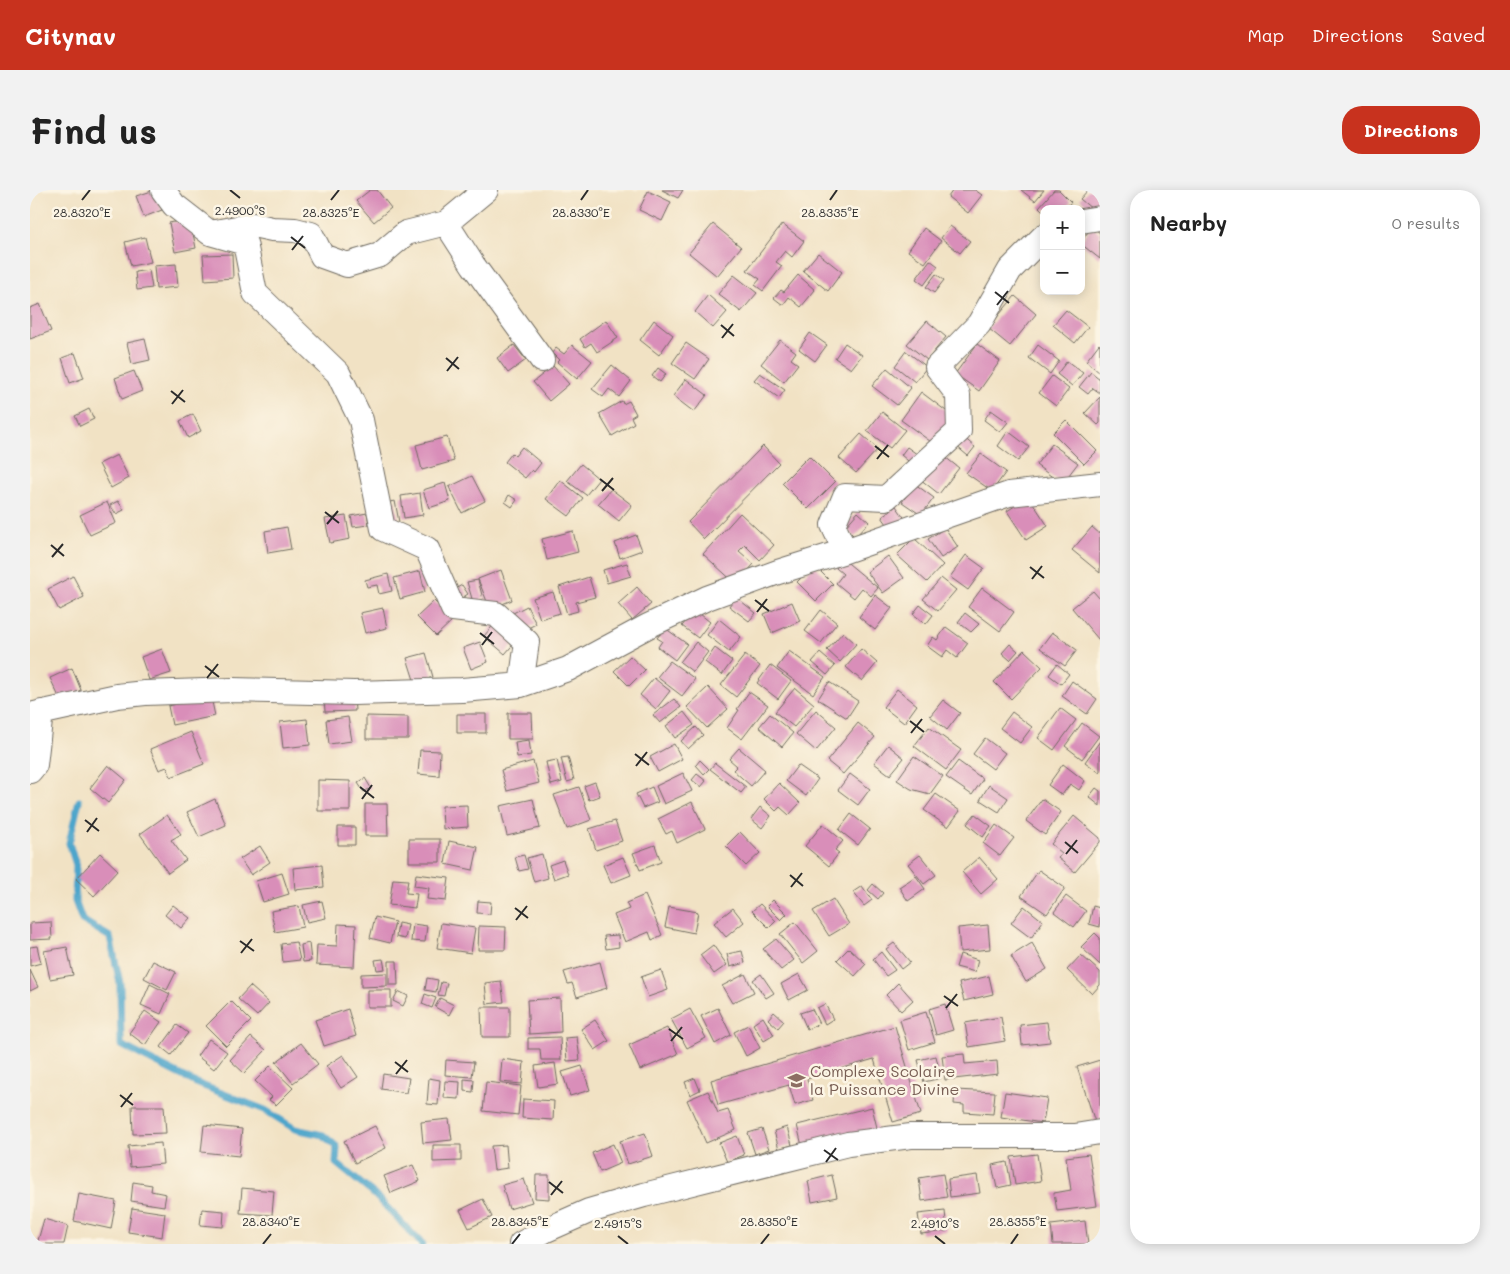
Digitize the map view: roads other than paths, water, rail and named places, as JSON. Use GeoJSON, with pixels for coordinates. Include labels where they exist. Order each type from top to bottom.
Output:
{"type":"FeatureCollection","features":[{"type":"Feature","properties":{"kind":"street"},"geometry":{"type":"LineString","coordinates":[[163,190],[174,205],[210,233],[245,243],[255,293],[338,373],[361,420],[383,529],[427,549],[454,609],[496,614],[527,642],[520,685]]}},
{"type":"Feature","properties":{"kind":"street"},"geometry":{"type":"LineString","coordinates":[[210,233],[253,225],[272,229],[295,230],[311,234],[322,256],[347,264],[380,255],[406,233],[446,222],[486,190]]}},
{"type":"Feature","properties":{"kind":"street"},"geometry":{"type":"LineString","coordinates":[[1085,220],[1100,218]]}},
{"type":"Feature","properties":{"kind":"street"},"geometry":{"type":"LineString","coordinates":[[446,222],[473,265],[542,360]]}},
{"type":"Feature","properties":{"kind":"street"},"geometry":{"type":"LineString","coordinates":[[845,551],[833,525],[845,496],[886,498],[958,431],[958,394],[937,367],[978,324],[1010,270],[1040,240]]}},
{"type":"Feature","properties":{"kind":"street"},"geometry":{"type":"LineString","coordinates":[[30,771],[35,765],[35,714],[117,696],[145,693],[233,690],[354,693],[462,690],[520,685],[568,668],[648,626],[707,598],[778,572],[1010,494],[1100,484]]}},
{"type":"Feature","properties":{"kind":"street"},"geometry":{"type":"LineString","coordinates":[[521,1244],[546,1230],[589,1211],[644,1195],[848,1144],[911,1136],[1075,1136],[1100,1132]]}},
{"type":"Feature","properties":{"kind":"waterway"},"geometry":{"type":"LineString","coordinates":[[79,801],[69,843],[76,865],[75,901],[82,920],[110,937],[120,983],[121,1045],[196,1083],[265,1110],[295,1129],[323,1135],[337,1147],[336,1163],[375,1195],[422,1244]]}},
{"type":"Feature","properties":{"kind":"place","name":"Complexe Scolaire la Puissance Divine"},"geometry":{"type":"Point","coordinates":[796,1080]}}]}
